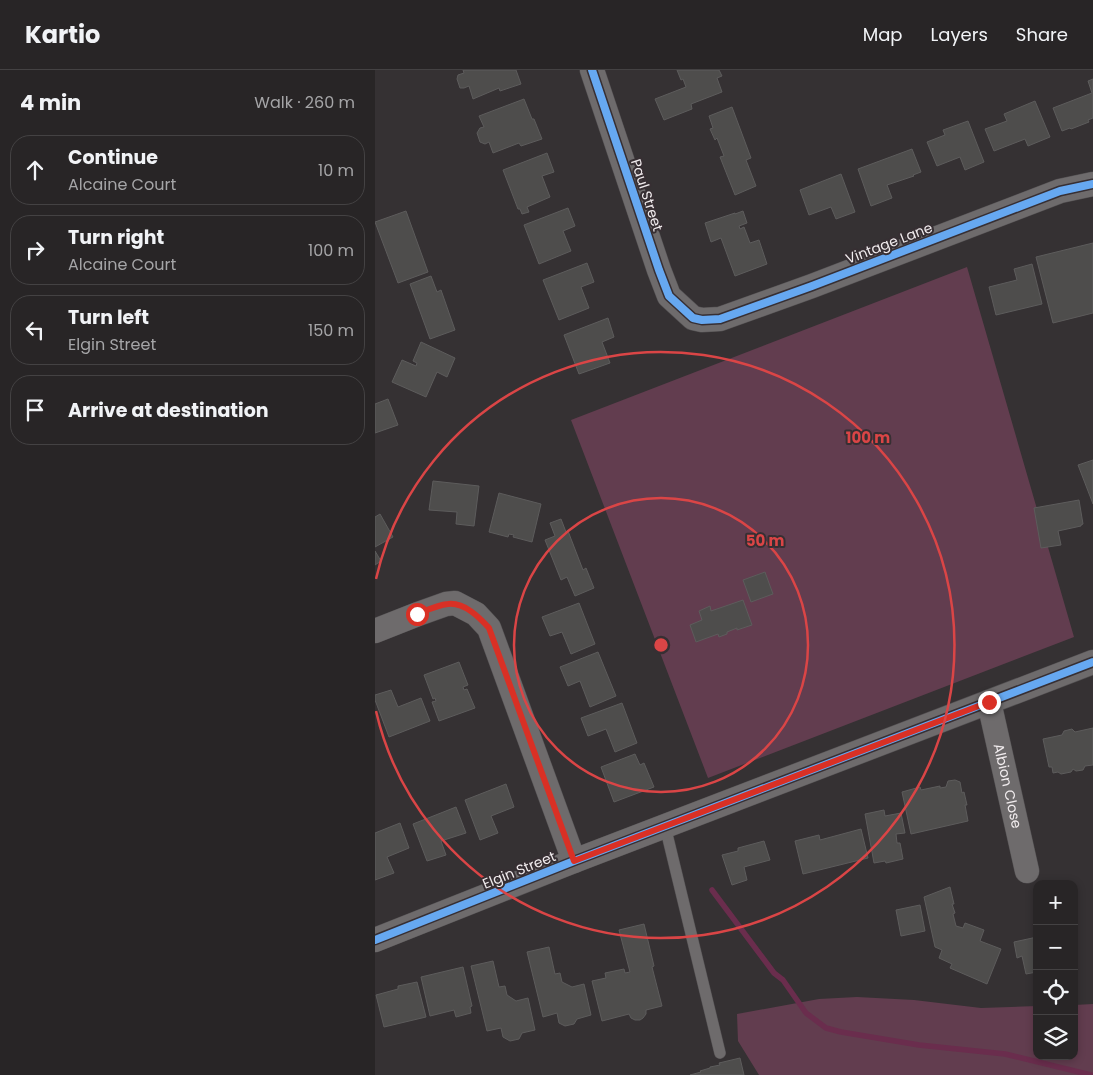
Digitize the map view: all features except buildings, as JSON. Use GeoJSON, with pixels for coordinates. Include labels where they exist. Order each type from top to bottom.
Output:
{"type":"FeatureCollection","features":[{"type":"Feature","properties":{"kind":"street","name":"Paul Street"},"geometry":{"type":"LineString","coordinates":[[592,70],[669,296],[693,318]]}},
{"type":"Feature","properties":{"kind":"street","name":"Vintage Lane"},"geometry":{"type":"LineString","coordinates":[[693,318],[702,320],[720,319],[1060,191],[1093,184]]}},
{"type":"Feature","properties":{"kind":"street"},"geometry":{"type":"LineString","coordinates":[[375,631],[446,604],[455,603],[476,614],[489,628],[574,861]]}},
{"type":"Feature","properties":{"kind":"street","name":"Elgin Street"},"geometry":{"type":"LineString","coordinates":[[375,940],[574,861],[1093,662]]}},
{"type":"Feature","properties":{"kind":"street","name":"Albion Close"},"geometry":{"type":"LineString","coordinates":[[989,702],[1027,871]]}},
{"type":"Feature","properties":{"kind":"lane"},"geometry":{"type":"LineString","coordinates":[[665,826],[720,1053]]}},
{"type":"Feature","properties":{"kind":"shaded area"},"geometry":{"type":"Polygon","coordinates":[[[967,267],[1074,637],[708,778],[571,420],[967,267]]]}},
{"type":"Feature","properties":{"kind":"shaded area"},"geometry":{"type":"Polygon","coordinates":[[[857,997],[914,1000],[981,1008],[1033,1006],[1033,1060],[1078,1060],[1078,1005],[1093,1004],[1093,1075],[759,1075],[738,1041],[737,1014],[819,999],[857,997]]]}},
{"type":"Feature","properties":{"kind":"waterway"},"geometry":{"type":"LineString","coordinates":[[712,890],[774,973],[783,980],[806,1013],[826,1028],[919,1045],[1005,1054],[1091,1075]]}},
{"type":"Feature","properties":{"kind":"cycle path"},"geometry":{"type":"LineString","coordinates":[[592,70],[669,296],[693,318],[702,320],[720,319],[812,286],[1060,191],[1093,184]]}},
{"type":"Feature","properties":{"kind":"cycle path"},"geometry":{"type":"LineString","coordinates":[[375,940],[574,861],[1093,662]]}},
{"type":"Feature","properties":{"kind":"route"},"geometry":{"type":"LineString","coordinates":[[417,614],[446,604],[455,603],[476,614],[489,628],[574,861],[989,702]]}}]}
